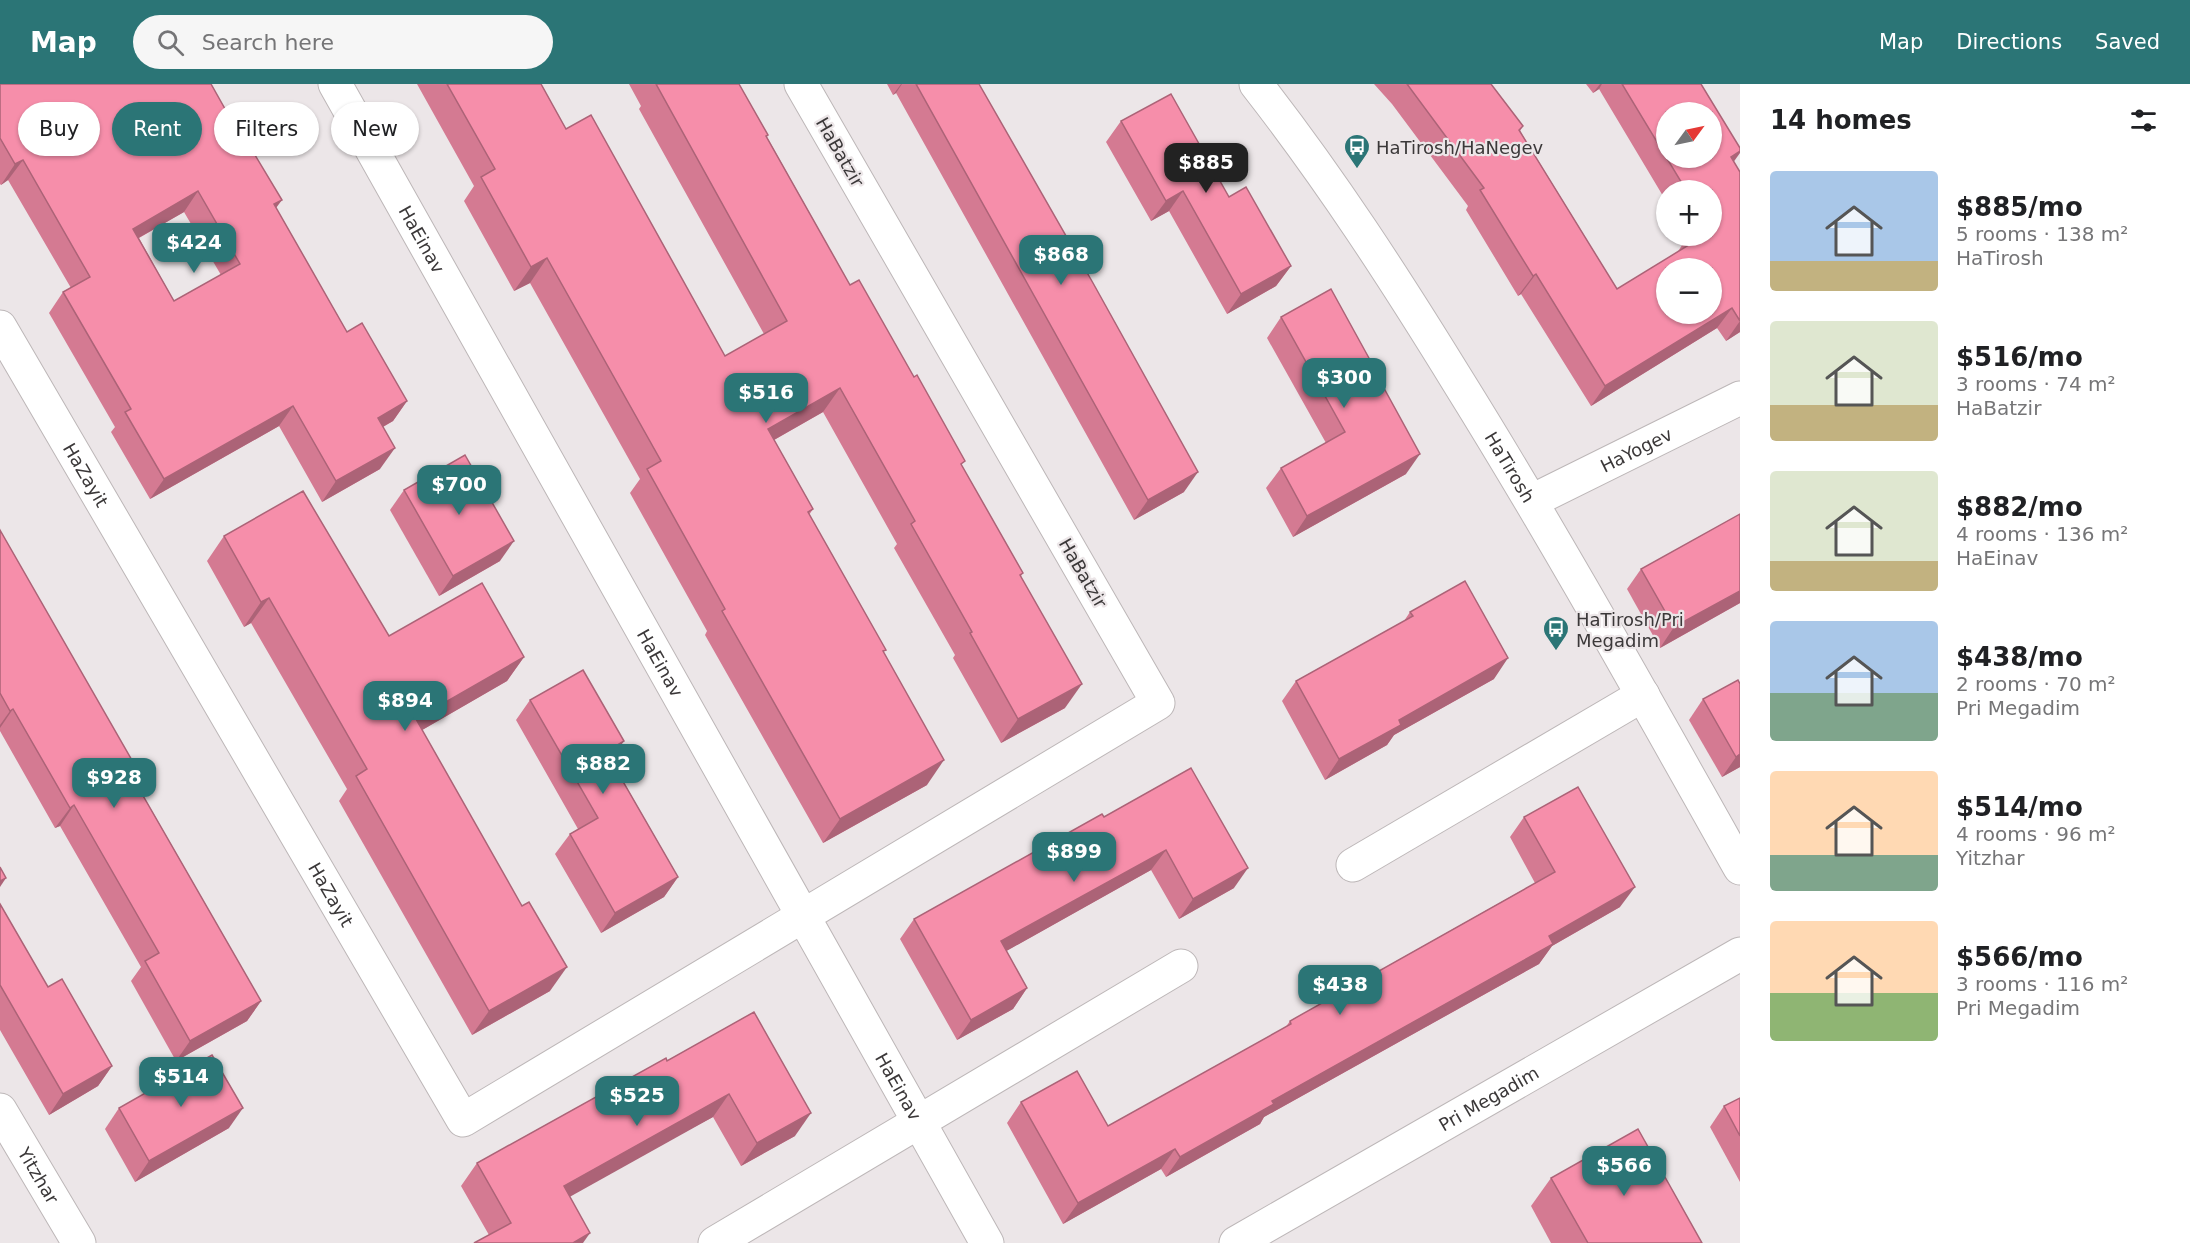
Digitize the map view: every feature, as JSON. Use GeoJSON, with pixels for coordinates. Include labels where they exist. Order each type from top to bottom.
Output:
{"type":"FeatureCollection","features":[{"type":"Feature","properties":{"kind":"street","name":"HaEinav"},"geometry":{"type":"LineString","coordinates":[[335,84],[987,1243]]}},
{"type":"Feature","properties":{"kind":"street","name":"HaBatzir"},"geometry":{"type":"LineString","coordinates":[[801,84],[1158,703],[803,916]]}},
{"type":"Feature","properties":{"kind":"street","name":"HaTirosh"},"geometry":{"type":"LineString","coordinates":[[1256,84],[1309,152],[1395,279],[1532,501],[1740,868]]}},
{"type":"Feature","properties":{"kind":"street","name":"HaZayit"},"geometry":{"type":"LineString","coordinates":[[0,327],[463,1120],[803,916]]}},
{"type":"Feature","properties":{"kind":"street","name":"HaYogev"},"geometry":{"type":"LineString","coordinates":[[1532,501],[1740,398]]}},
{"type":"Feature","properties":{"kind":"street"},"geometry":{"type":"LineString","coordinates":[[1353,865],[1643,696]]}},
{"type":"Feature","properties":{"kind":"street","name":"Pri Megadim"},"geometry":{"type":"LineString","coordinates":[[1236,1243],[1740,954]]}},
{"type":"Feature","properties":{"kind":"street"},"geometry":{"type":"LineString","coordinates":[[715,1243],[1181,966]]}},
{"type":"Feature","properties":{"kind":"street","name":"Yitzhar"},"geometry":{"type":"LineString","coordinates":[[0,1110],[79,1243]]}},
{"type":"Feature","properties":{"kind":"building"},"geometry":{"type":"Polygon","coordinates":[[[0,84],[211,84],[221,102],[214,102],[214,156],[256,156],[282,200],[274,204],[347,332],[362,323],[407,401],[378,418],[395,448],[336,481],[293,406],[164,479],[125,412],[131,409],[63,292],[90,277],[23,160],[15,164],[0,138],[0,84]],[[198,191],[133,229],[174,301],[240,264],[198,191]]]}},
{"type":"Feature","properties":{"kind":"building"},"geometry":{"type":"Polygon","coordinates":[[[447,84],[541,84],[566,129],[591,115],[725,356],[787,321],[656,84],[739,84],[850,285],[859,280],[914,377],[917,375],[965,461],[961,464],[1023,573],[1020,575],[1082,684],[1018,719],[911,524],[915,521],[840,388],[768,429],[813,509],[808,512],[886,650],[883,651],[944,760],[840,819],[722,611],[725,609],[647,469],[661,461],[547,258],[531,267],[481,177],[495,169],[447,84]]]}},
{"type":"Feature","properties":{"kind":"building"},"geometry":{"type":"Polygon","coordinates":[[[916,84],[979,84],[1198,472],[1148,500],[916,84]]]}},
{"type":"Feature","properties":{"kind":"building"},"geometry":{"type":"Polygon","coordinates":[[[1407,84],[1491,84],[1523,126],[1519,130],[1617,289],[1656,265],[1656,324],[1706,324],[1605,386],[1536,274],[1533,276],[1480,190],[1484,188],[1407,84]]]}},
{"type":"Feature","properties":{"kind":"building"},"geometry":{"type":"Polygon","coordinates":[[[1622,84],[1701,84],[1712,102],[1656,102],[1656,140],[1622,84]]]}},
{"type":"Feature","properties":{"kind":"building"},"geometry":{"type":"Polygon","coordinates":[[[1171,94],[1229,197],[1246,187],[1291,266],[1241,294],[1183,191],[1166,201],[1121,121],[1171,94]]]}},
{"type":"Feature","properties":{"kind":"building"},"geometry":{"type":"Polygon","coordinates":[[[1722,118],[1740,148],[1740,151],[1731,157],[1740,172],[1740,321],[1732,308],[1722,314],[1722,258],[1668,258],[1687,246],[1722,246],[1722,180],[1680,180],[1673,168],[1722,168],[1722,118]]]}},
{"type":"Feature","properties":{"kind":"building"},"geometry":{"type":"Polygon","coordinates":[[[1331,289],[1420,454],[1307,516],[1281,468],[1345,432],[1281,317],[1331,289]]]}},
{"type":"Feature","properties":{"kind":"building"},"geometry":{"type":"Polygon","coordinates":[[[465,455],[514,541],[453,576],[404,490],[465,455]]]}},
{"type":"Feature","properties":{"kind":"building"},"geometry":{"type":"Polygon","coordinates":[[[303,491],[389,636],[482,583],[524,657],[416,719],[522,906],[529,902],[567,967],[489,1011],[356,776],[367,769],[269,598],[261,602],[224,536],[303,491]]]}},
{"type":"Feature","properties":{"kind":"building"},"geometry":{"type":"Polygon","coordinates":[[[1740,514],[1740,591],[1674,627],[1641,569],[1740,514]]]}},
{"type":"Feature","properties":{"kind":"building"},"geometry":{"type":"Polygon","coordinates":[[[0,530],[137,769],[130,773],[261,1001],[190,1041],[145,961],[159,953],[74,805],[70,808],[13,709],[10,711],[0,693],[0,530]]]}},
{"type":"Feature","properties":{"kind":"building"},"geometry":{"type":"Polygon","coordinates":[[[1465,581],[1508,658],[1399,720],[1401,725],[1339,759],[1296,681],[1413,616],[1410,612],[1465,581]]]}},
{"type":"Feature","properties":{"kind":"building"},"geometry":{"type":"Polygon","coordinates":[[[583,670],[624,741],[606,752],[678,877],[615,913],[570,834],[598,818],[530,700],[583,670]]]}},
{"type":"Feature","properties":{"kind":"building"},"geometry":{"type":"Polygon","coordinates":[[[1738,680],[1740,684],[1740,754],[1736,757],[1703,699],[1738,680]]]}},
{"type":"Feature","properties":{"kind":"building"},"geometry":{"type":"Polygon","coordinates":[[[1191,768],[1248,868],[1193,899],[1166,850],[1001,941],[1027,988],[971,1020],[914,919],[1102,814],[1104,817],[1191,768]]]}},
{"type":"Feature","properties":{"kind":"building"},"geometry":{"type":"Polygon","coordinates":[[[1578,787],[1635,887],[1549,936],[1553,944],[1272,1101],[1274,1104],[1180,1157],[1175,1149],[1078,1203],[1021,1102],[1077,1071],[1108,1126],[1291,1024],[1290,1021],[1555,872],[1524,817],[1578,787]]]}},
{"type":"Feature","properties":{"kind":"building"},"geometry":{"type":"Polygon","coordinates":[[[0,867],[6,878],[0,881],[0,867]]]}},
{"type":"Feature","properties":{"kind":"building"},"geometry":{"type":"Polygon","coordinates":[[[0,904],[48,987],[62,979],[112,1066],[63,1094],[0,985],[0,904]]]}},
{"type":"Feature","properties":{"kind":"building"},"geometry":{"type":"Polygon","coordinates":[[[754,1012],[811,1113],[757,1143],[729,1094],[564,1186],[590,1233],[573,1243],[474,1243],[511,1223],[477,1163],[754,1012]]]}},
{"type":"Feature","properties":{"kind":"building"},"geometry":{"type":"Polygon","coordinates":[[[212,1055],[243,1108],[149,1161],[119,1108],[212,1055]]]}},
{"type":"Feature","properties":{"kind":"building"},"geometry":{"type":"Polygon","coordinates":[[[1740,1098],[1740,1136],[1724,1106],[1740,1098]]]}},
{"type":"Feature","properties":{"kind":"building"},"geometry":{"type":"Polygon","coordinates":[[[1638,1129],[1702,1243],[1588,1243],[1551,1178],[1638,1129]]]}},
{"type":"Feature","properties":{"kind":"place","name":"HaTirosh/HaNegev"},"geometry":{"type":"Point","coordinates":[1357,170]}},
{"type":"Feature","properties":{"kind":"place","name":"HaTirosh/Pri Megadim"},"geometry":{"type":"Point","coordinates":[1556,652]}}]}
